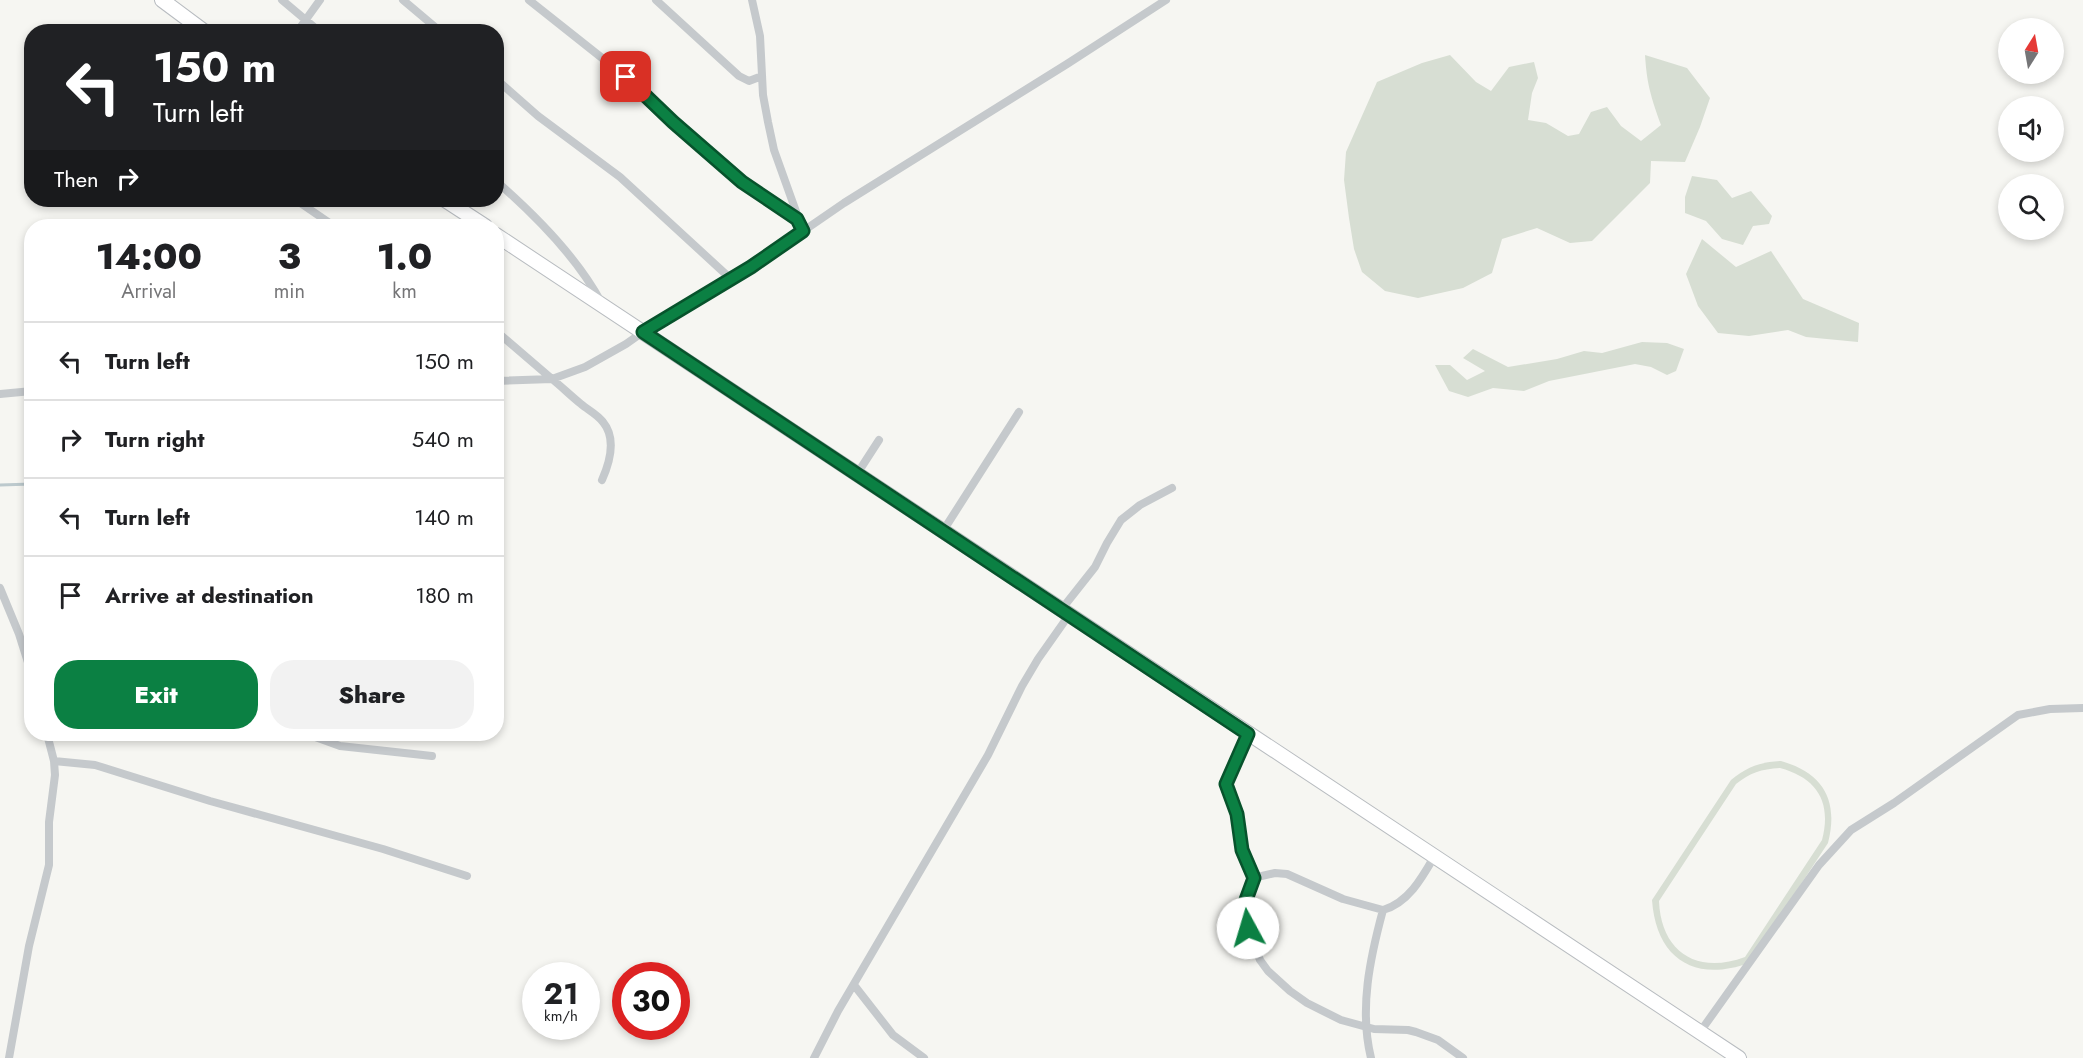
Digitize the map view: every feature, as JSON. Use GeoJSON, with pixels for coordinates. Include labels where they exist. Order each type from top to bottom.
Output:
{"type":"FeatureCollection","features":[{"type":"Feature","properties":{"kind":"main road"},"geometry":{"type":"LineString","coordinates":[[162,0],[194,24]]}},
{"type":"Feature","properties":{"kind":"main road"},"geometry":{"type":"LineString","coordinates":[[456,207],[474,219]]}},
{"type":"Feature","properties":{"kind":"main road"},"geometry":{"type":"LineString","coordinates":[[504,240],[1738,1058]]}},
{"type":"Feature","properties":{"kind":"street"},"geometry":{"type":"LineString","coordinates":[[282,0],[311,24]]}},
{"type":"Feature","properties":{"kind":"street"},"geometry":{"type":"LineString","coordinates":[[303,24],[320,0]]}},
{"type":"Feature","properties":{"kind":"street"},"geometry":{"type":"LineString","coordinates":[[404,0],[432,24]]}},
{"type":"Feature","properties":{"kind":"street"},"geometry":{"type":"LineString","coordinates":[[529,0],[626,77],[673,122],[742,182],[797,219]]}},
{"type":"Feature","properties":{"kind":"street"},"geometry":{"type":"LineString","coordinates":[[656,0],[739,76],[749,81],[762,76]]}},
{"type":"Feature","properties":{"kind":"street"},"geometry":{"type":"LineString","coordinates":[[752,0],[760,36],[763,95],[774,150],[803,231]]}},
{"type":"Feature","properties":{"kind":"street"},"geometry":{"type":"LineString","coordinates":[[504,381],[552,379],[585,367],[612,353],[730,279],[844,202],[1166,0]]}},
{"type":"Feature","properties":{"kind":"street"},"geometry":{"type":"LineString","coordinates":[[504,85],[538,116],[620,177],[730,279]]}},
{"type":"Feature","properties":{"kind":"street"},"geometry":{"type":"LineString","coordinates":[[504,188],[536,218],[592,286],[603,305]]}},
{"type":"Feature","properties":{"kind":"street"},"geometry":{"type":"LineString","coordinates":[[306,207],[324,219]]}},
{"type":"Feature","properties":{"kind":"street"},"geometry":{"type":"LineString","coordinates":[[504,338],[572,398],[603,421],[612,442],[608,466],[602,480]]}},
{"type":"Feature","properties":{"kind":"street"},"geometry":{"type":"LineString","coordinates":[[0,394],[24,392]]}},
{"type":"Feature","properties":{"kind":"street"},"geometry":{"type":"LineString","coordinates":[[943,531],[1019,412]]}},
{"type":"Feature","properties":{"kind":"street"},"geometry":{"type":"LineString","coordinates":[[857,474],[879,440]]}},
{"type":"Feature","properties":{"kind":"street"},"geometry":{"type":"LineString","coordinates":[[814,1058],[977,775],[1022,686],[1095,567],[1109,539],[1122,520],[1140,505],[1172,488]]}},
{"type":"Feature","properties":{"kind":"street"},"geometry":{"type":"LineString","coordinates":[[0,588],[24,647]]}},
{"type":"Feature","properties":{"kind":"street"},"geometry":{"type":"LineString","coordinates":[[1700,1032],[1819,865],[1851,830],[1894,803],[2018,715],[2050,709],[2083,708]]}},
{"type":"Feature","properties":{"kind":"street"},"geometry":{"type":"LineString","coordinates":[[1248,734],[1226,784],[1237,814],[1242,850],[1254,878],[1243,908],[1257,952],[1268,971],[1307,1003],[1341,1020],[1382,1030],[1408,1030],[1425,1035],[1448,1046],[1462,1058]]}},
{"type":"Feature","properties":{"kind":"street"},"geometry":{"type":"LineString","coordinates":[[9,1058],[29,946],[49,865],[49,822],[55,775],[49,741]]}},
{"type":"Feature","properties":{"kind":"street"},"geometry":{"type":"LineString","coordinates":[[326,741],[340,746],[432,756]]}},
{"type":"Feature","properties":{"kind":"street"},"geometry":{"type":"LineString","coordinates":[[54,761],[95,765],[210,801],[383,849],[467,876]]}},
{"type":"Feature","properties":{"kind":"street"},"geometry":{"type":"LineString","coordinates":[[1254,878],[1275,873],[1287,874],[1343,899],[1383,910],[1393,907],[1412,890],[1434,856]]}},
{"type":"Feature","properties":{"kind":"street"},"geometry":{"type":"LineString","coordinates":[[1371,1058],[1364,1014],[1383,910]]}},
{"type":"Feature","properties":{"kind":"street"},"geometry":{"type":"LineString","coordinates":[[854,985],[893,1035],[924,1058]]}},
{"type":"Feature","properties":{"kind":"shaded area"},"geometry":{"type":"Polygon","coordinates":[[[1450,55],[1476,82],[1491,91],[1509,67],[1534,62],[1538,78],[1532,93],[1528,120],[1546,123],[1568,136],[1579,134],[1591,112],[1607,107],[1621,126],[1641,141],[1661,125],[1650,91],[1645,55],[1687,68],[1710,98],[1685,162],[1651,161],[1650,183],[1592,241],[1570,243],[1537,228],[1502,239],[1492,273],[1463,288],[1418,298],[1385,291],[1362,272],[1354,249],[1349,218],[1344,180],[1346,152],[1377,82],[1422,63],[1450,55]]]}},
{"type":"Feature","properties":{"kind":"shaded area"},"geometry":{"type":"Polygon","coordinates":[[[1692,176],[1717,180],[1732,198],[1751,191],[1772,216],[1769,224],[1753,226],[1743,245],[1722,239],[1706,221],[1685,213],[1685,197],[1692,176]]]}},
{"type":"Feature","properties":{"kind":"shaded area"},"geometry":{"type":"Polygon","coordinates":[[[1702,239],[1736,267],[1771,251],[1803,299],[1859,323],[1858,342],[1806,337],[1788,330],[1749,336],[1718,333],[1698,306],[1686,274],[1702,239]]]}},
{"type":"Feature","properties":{"kind":"shaded area"},"geometry":{"type":"Polygon","coordinates":[[[1642,342],[1667,343],[1684,349],[1676,371],[1667,375],[1651,367],[1635,364],[1549,381],[1524,391],[1493,388],[1468,397],[1449,391],[1435,365],[1450,365],[1467,380],[1485,371],[1463,358],[1473,349],[1508,367],[1557,359],[1584,351],[1602,353],[1642,342]]]}},
{"type":"Feature","properties":{"kind":"shaded area"},"geometry":{"type":"Polygon","coordinates":[[[1781,761],[1796,766],[1808,773],[1824,790],[1831,814],[1828,843],[1749,963],[1711,970],[1695,967],[1681,961],[1670,951],[1661,937],[1655,920],[1652,900],[1731,780],[1754,766],[1781,761]],[[1780,768],[1767,769],[1751,774],[1736,784],[1659,901],[1661,919],[1667,934],[1674,946],[1685,955],[1697,961],[1712,963],[1728,962],[1745,957],[1822,840],[1825,826],[1823,803],[1812,785],[1793,772],[1780,768]]]}},
{"type":"Feature","properties":{"kind":"waterway"},"geometry":{"type":"LineString","coordinates":[[0,485],[24,484]]}},
{"type":"Feature","properties":{"kind":"route"},"geometry":{"type":"LineString","coordinates":[[626,77],[673,122],[742,182],[797,219],[803,231],[751,267],[643,332],[1248,734],[1226,784],[1237,814],[1242,850],[1254,878],[1243,908],[1248,928]]}}]}
